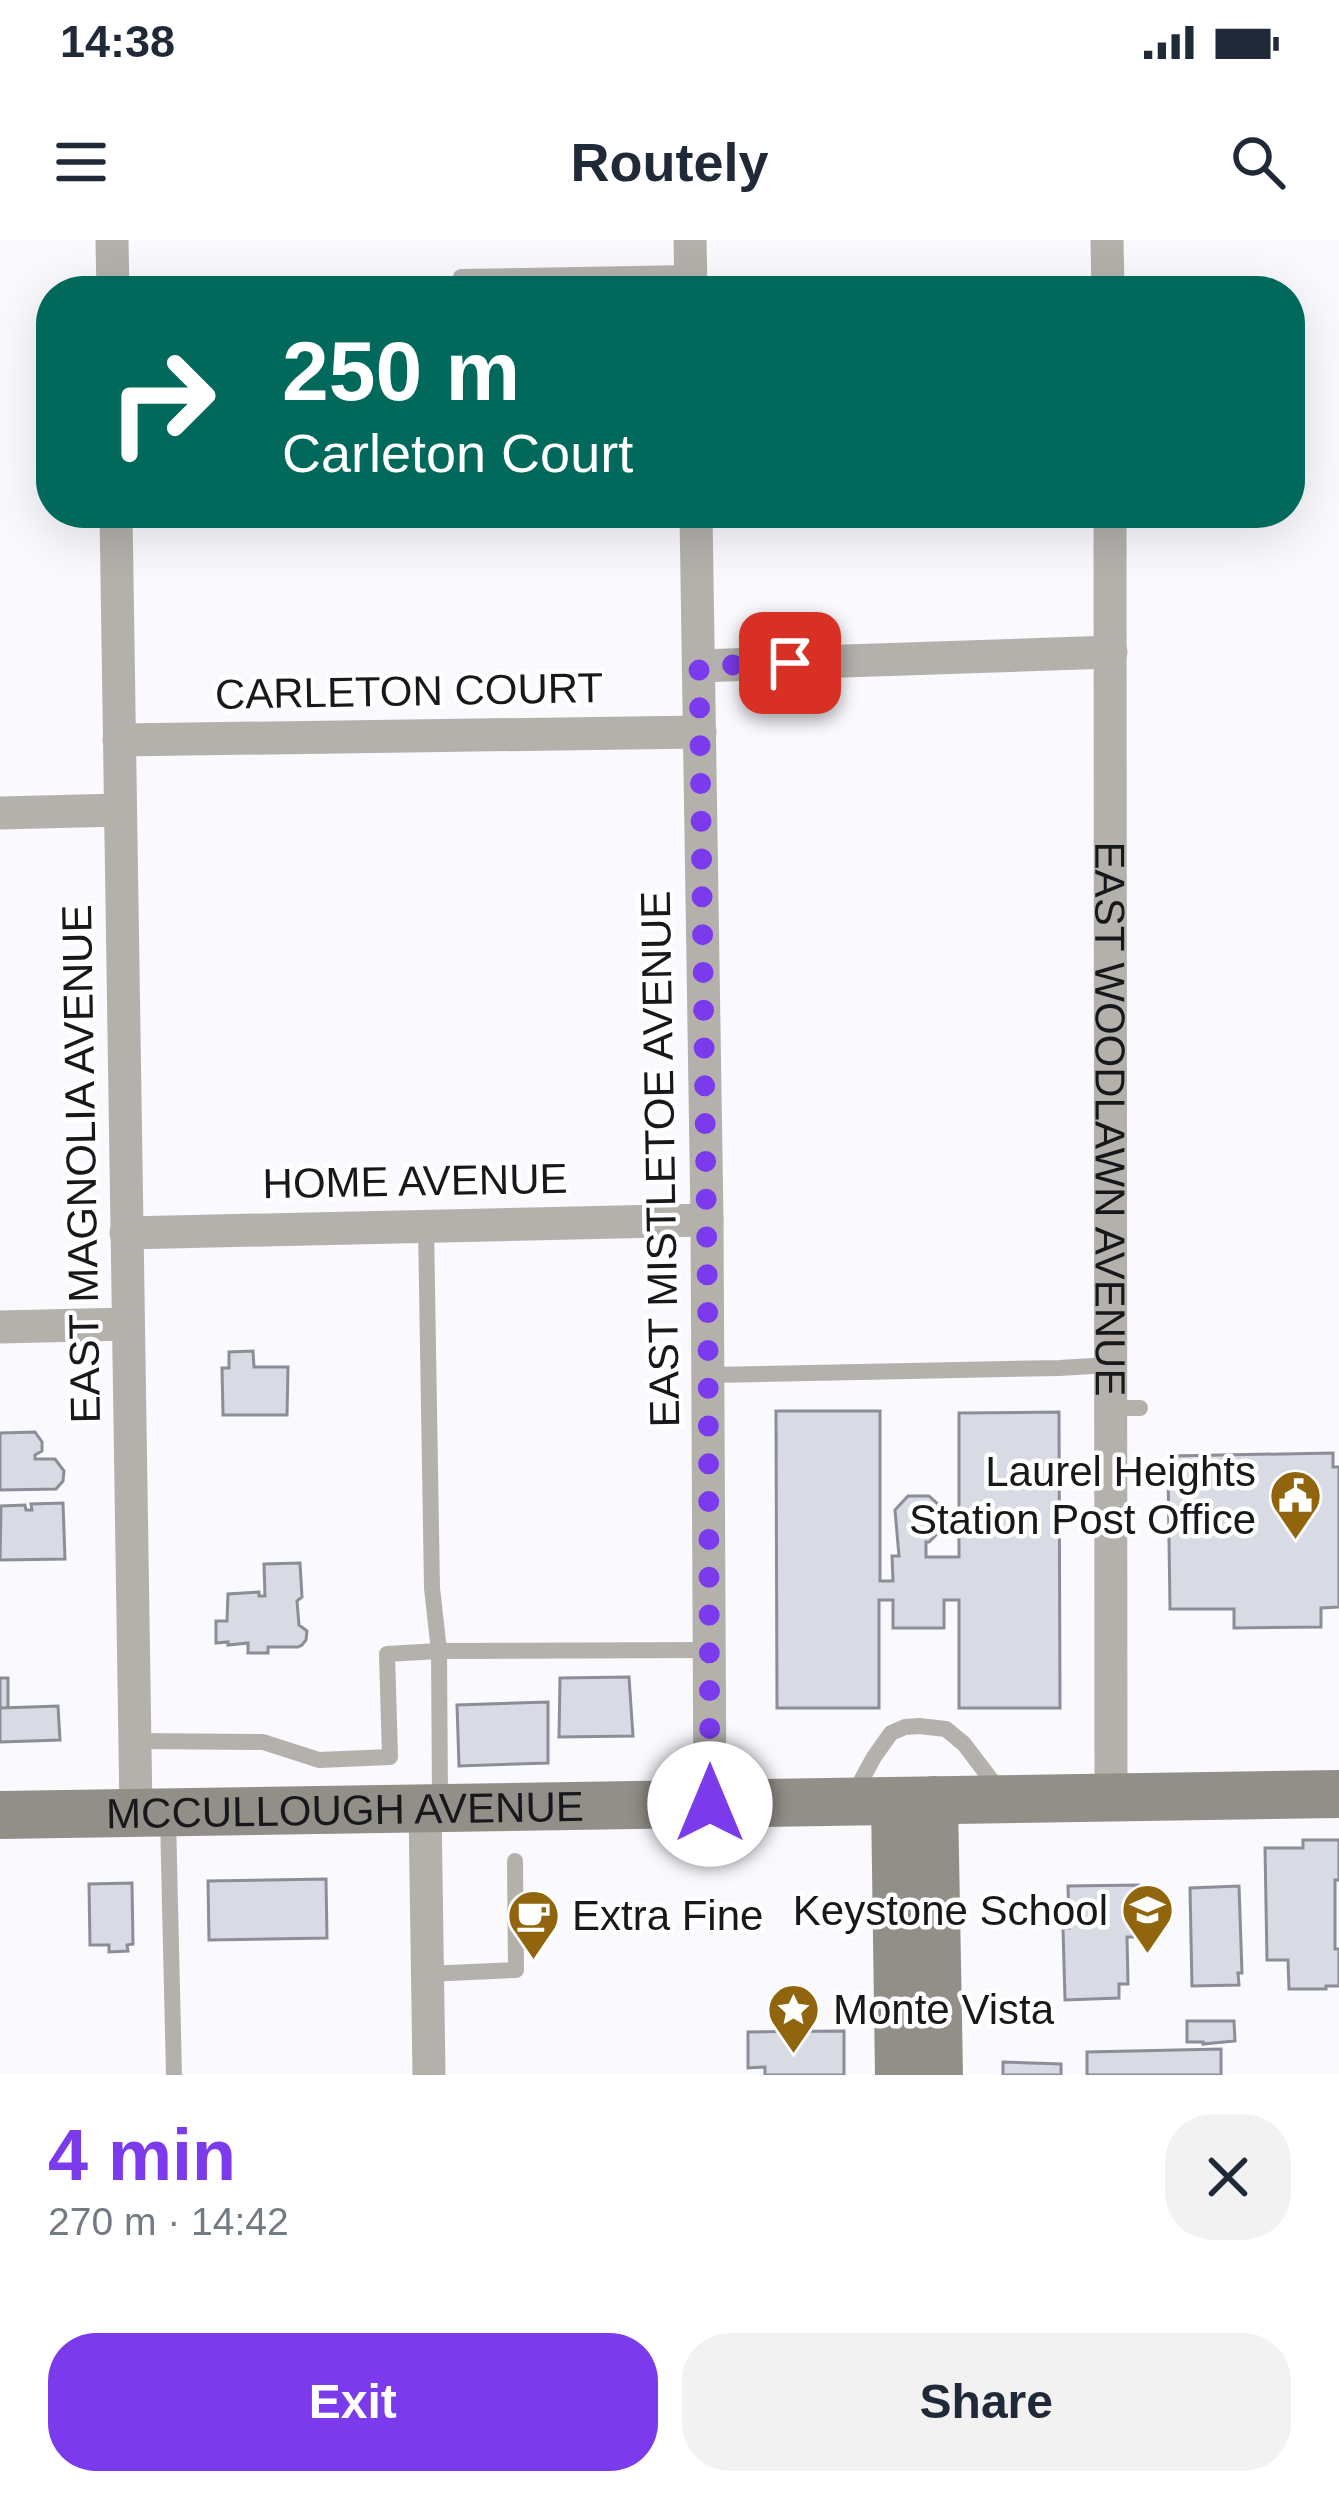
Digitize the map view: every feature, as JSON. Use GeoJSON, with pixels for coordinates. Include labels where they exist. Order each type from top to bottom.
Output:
{"type":"FeatureCollection","features":[{"type":"Feature","properties":{"kind":"main road","name":"MCCULLOUGH AVENUE"},"geometry":{"type":"LineString","coordinates":[[0,1815],[1339,1794]]}},
{"type":"Feature","properties":{"kind":"main road"},"geometry":{"type":"LineString","coordinates":[[893,1801],[899,2075]]}},
{"type":"Feature","properties":{"kind":"main road"},"geometry":{"type":"LineString","coordinates":[[893,1801],[939,2075]]}},
{"type":"Feature","properties":{"kind":"street"},"geometry":{"type":"LineString","coordinates":[[112,240],[113,276]]}},
{"type":"Feature","properties":{"kind":"street"},"geometry":{"type":"LineString","coordinates":[[1107,240],[1108,276]]}},
{"type":"Feature","properties":{"kind":"street","name":"EAST MAGNOLIA AVENUE"},"geometry":{"type":"LineString","coordinates":[[116,528],[136,1741],[152,1813]]}},
{"type":"Feature","properties":{"kind":"street","name":"EAST MISTLETOE AVENUE"},"geometry":{"type":"LineString","coordinates":[[695,528],[709,1375],[710,1804]]}},
{"type":"Feature","properties":{"kind":"street","name":"EAST WOODLAWN AVENUE"},"geometry":{"type":"LineString","coordinates":[[1109,528],[1110,1365],[1125,1408],[1111,1797]]}},
{"type":"Feature","properties":{"kind":"street"},"geometry":{"type":"LineString","coordinates":[[699,666],[1111,652]]}},
{"type":"Feature","properties":{"kind":"street","name":"CARLETON COURT"},"geometry":{"type":"LineString","coordinates":[[119,740],[700,732]]}},
{"type":"Feature","properties":{"kind":"street"},"geometry":{"type":"LineString","coordinates":[[0,813],[120,810]]}},
{"type":"Feature","properties":{"kind":"street","name":"HOME AVENUE"},"geometry":{"type":"LineString","coordinates":[[126,1233],[707,1220]]}},
{"type":"Feature","properties":{"kind":"street"},"geometry":{"type":"LineString","coordinates":[[0,1327],[128,1324]]}},
{"type":"Feature","properties":{"kind":"street"},"geometry":{"type":"LineString","coordinates":[[429,2075],[432,1808]]}},
{"type":"Feature","properties":{"kind":"lane"},"geometry":{"type":"LineString","coordinates":[[486,276],[690,268]]}},
{"type":"Feature","properties":{"kind":"lane"},"geometry":{"type":"LineString","coordinates":[[426,1226],[432,1588],[440,1651],[432,1808]]}},
{"type":"Feature","properties":{"kind":"lane"},"geometry":{"type":"LineString","coordinates":[[709,1375],[1110,1365]]}},
{"type":"Feature","properties":{"kind":"lane"},"geometry":{"type":"LineString","coordinates":[[136,1741],[263,1742],[319,1760],[390,1757],[387,1654],[709,1650]]}},
{"type":"Feature","properties":{"kind":"lane"},"geometry":{"type":"LineString","coordinates":[[893,1801],[874,1756],[891,1733],[919,1726],[946,1729],[964,1744],[1006,1799]]}},
{"type":"Feature","properties":{"kind":"lane"},"geometry":{"type":"LineString","coordinates":[[152,1813],[174,2075]]}},
{"type":"Feature","properties":{"kind":"lane"},"geometry":{"type":"LineString","coordinates":[[427,1973],[517,1970],[514,1861]]}},
{"type":"Feature","properties":{"kind":"building"},"geometry":{"type":"Polygon","coordinates":[[[253,1351],[254,1367],[288,1367],[287,1415],[223,1415],[222,1368],[229,1368],[229,1352],[253,1351]]]}},
{"type":"Feature","properties":{"kind":"building"},"geometry":{"type":"Polygon","coordinates":[[[776,1411],[880,1411],[880,1581],[893,1581],[892,1556],[899,1556],[895,1510],[908,1496],[929,1496],[942,1508],[942,1529],[926,1542],[926,1557],[959,1557],[959,1413],[1059,1412],[1060,1708],[959,1708],[959,1600],[944,1600],[944,1628],[893,1628],[893,1600],[879,1600],[879,1708],[777,1708],[776,1411]]]}},
{"type":"Feature","properties":{"kind":"building"},"geometry":{"type":"Polygon","coordinates":[[[35,1432],[42,1451],[35,1459],[55,1459],[64,1471],[63,1481],[56,1489],[0,1490],[0,1433],[35,1432]]]}},
{"type":"Feature","properties":{"kind":"building"},"geometry":{"type":"Polygon","coordinates":[[[1333,1453],[1333,1467],[1339,1467],[1339,1607],[1321,1608],[1321,1627],[1234,1628],[1234,1609],[1170,1609],[1170,1456],[1333,1453]]]}},
{"type":"Feature","properties":{"kind":"building"},"geometry":{"type":"Polygon","coordinates":[[[63,1503],[65,1559],[0,1560],[1,1506],[25,1505],[32,1510],[31,1504],[63,1503]]]}},
{"type":"Feature","properties":{"kind":"building"},"geometry":{"type":"Polygon","coordinates":[[[300,1563],[299,1625],[307,1631],[302,1645],[248,1653],[248,1643],[216,1643],[216,1621],[227,1621],[228,1594],[259,1592],[265,1596],[264,1564],[300,1563]]]}},
{"type":"Feature","properties":{"kind":"building"},"geometry":{"type":"Polygon","coordinates":[[[629,1677],[633,1736],[559,1737],[560,1678],[629,1677]]]}},
{"type":"Feature","properties":{"kind":"building"},"geometry":{"type":"Polygon","coordinates":[[[0,1678],[8,1678],[8,1708],[0,1708],[0,1678]]]}},
{"type":"Feature","properties":{"kind":"building"},"geometry":{"type":"Polygon","coordinates":[[[548,1702],[548,1763],[459,1766],[457,1705],[548,1702]]]}},
{"type":"Feature","properties":{"kind":"building"},"geometry":{"type":"Polygon","coordinates":[[[58,1706],[60,1740],[0,1742],[0,1708],[58,1706]]]}},
{"type":"Feature","properties":{"kind":"building"},"geometry":{"type":"Polygon","coordinates":[[[1303,1840],[1339,1842],[1335,1949],[1339,1949],[1339,1986],[1326,1989],[1289,1989],[1288,1960],[1267,1960],[1265,1848],[1303,1848],[1303,1840]]]}},
{"type":"Feature","properties":{"kind":"building"},"geometry":{"type":"Polygon","coordinates":[[[326,1879],[327,1938],[209,1940],[208,1881],[326,1879]]]}},
{"type":"Feature","properties":{"kind":"building"},"geometry":{"type":"Polygon","coordinates":[[[132,1883],[133,1944],[127,1945],[128,1951],[109,1952],[109,1945],[90,1945],[89,1884],[132,1883]]]}},
{"type":"Feature","properties":{"kind":"building"},"geometry":{"type":"Polygon","coordinates":[[[1138,1885],[1139,1937],[1127,1937],[1128,1984],[1119,1984],[1119,1998],[1065,2000],[1063,1928],[1069,1928],[1068,1886],[1138,1885]]]}},
{"type":"Feature","properties":{"kind":"building"},"geometry":{"type":"Polygon","coordinates":[[[1239,1886],[1239,1985],[1192,1986],[1190,1888],[1239,1886]]]}},
{"type":"Feature","properties":{"kind":"building"},"geometry":{"type":"Polygon","coordinates":[[[1187,2021],[1234,2021],[1235,2041],[1187,2042],[1187,2021]]]}},
{"type":"Feature","properties":{"kind":"building"},"geometry":{"type":"Polygon","coordinates":[[[844,2031],[844,2075],[765,2075],[765,2067],[748,2068],[748,2032],[844,2031]]]}},
{"type":"Feature","properties":{"kind":"building"},"geometry":{"type":"Polygon","coordinates":[[[1221,2049],[1221,2075],[1087,2075],[1087,2052],[1221,2049]]]}},
{"type":"Feature","properties":{"kind":"building"},"geometry":{"type":"Polygon","coordinates":[[[1003,2062],[1061,2064],[1061,2075],[1003,2075],[1003,2062]]]}},
{"type":"Feature","properties":{"kind":"place","name":"Laurel Heights Station Post Office"},"geometry":{"type":"Point","coordinates":[1295,1541]}},
{"type":"Feature","properties":{"kind":"place","name":"Keystone School"},"geometry":{"type":"Point","coordinates":[1147,1956]}},
{"type":"Feature","properties":{"kind":"place","name":"Extra Fine"},"geometry":{"type":"Point","coordinates":[533,1961]}},
{"type":"Feature","properties":{"kind":"place","name":"Monte Vista"},"geometry":{"type":"Point","coordinates":[794,2055]}},
{"type":"Feature","properties":{"kind":"route"},"geometry":{"type":"LineString","coordinates":[[710,1804],[699,666],[790,663]]}}]}
